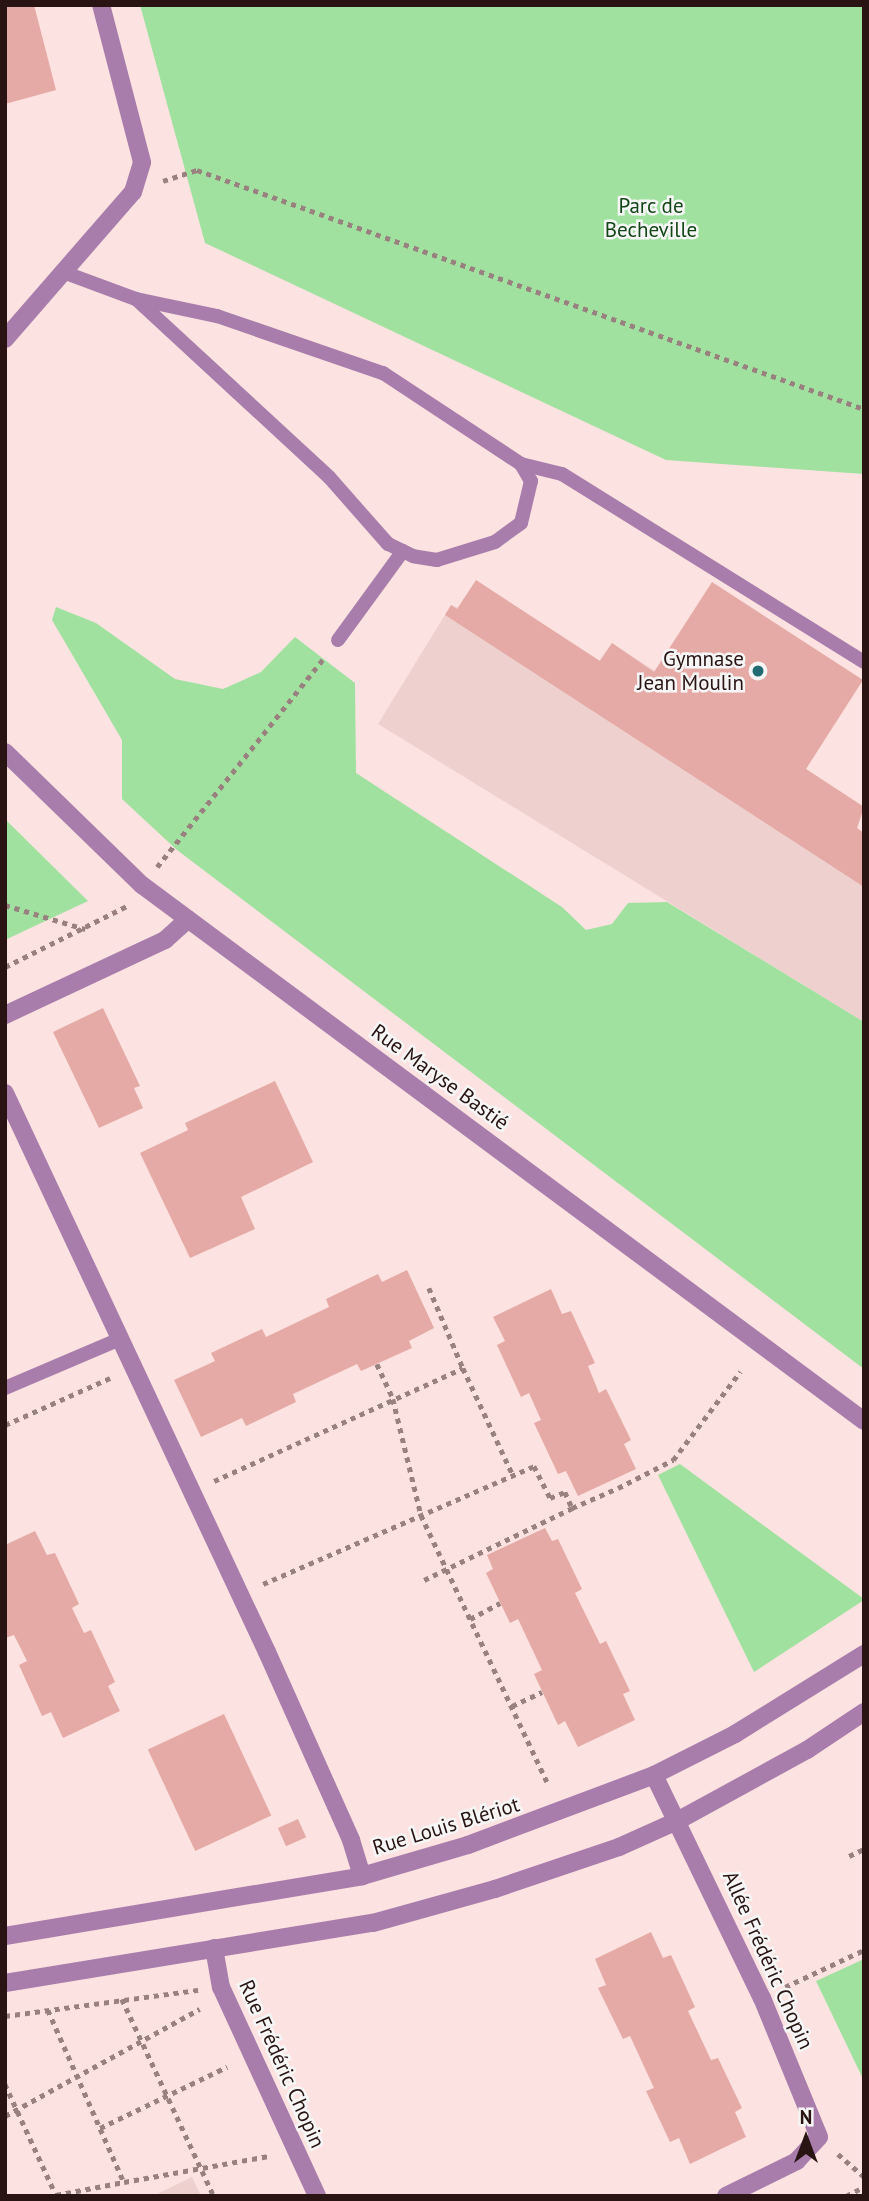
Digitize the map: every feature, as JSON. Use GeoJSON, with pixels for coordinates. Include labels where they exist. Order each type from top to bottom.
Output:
{"type":"FeatureCollection","features":[{"type":"Feature","properties":{"kind":"street"},"geometry":{"type":"LineString","coordinates":[[5,339],[133,191],[142,162],[101,5]]}},
{"type":"Feature","properties":{"kind":"street","name":"Rue Maryse Bastié"},"geometry":{"type":"LineString","coordinates":[[5,752],[142,885],[864,1421]]}},
{"type":"Feature","properties":{"kind":"street"},"geometry":{"type":"LineString","coordinates":[[5,1015],[165,940],[188,919]]}},
{"type":"Feature","properties":{"kind":"street"},"geometry":{"type":"LineString","coordinates":[[5,1093],[351,1840],[362,1876]]}},
{"type":"Feature","properties":{"kind":"street","name":"Rue Louis Blériot"},"geometry":{"type":"LineString","coordinates":[[5,1936],[362,1876],[468,1845],[654,1775],[735,1734],[864,1654]]}},
{"type":"Feature","properties":{"kind":"street"},"geometry":{"type":"LineString","coordinates":[[5,1983],[361,1925],[437,1907],[619,1847],[678,1820],[807,1749],[864,1712]]}},
{"type":"Feature","properties":{"kind":"street","name":"Allée Frédéric Chopin"},"geometry":{"type":"LineString","coordinates":[[654,1775],[762,1998],[819,2137]]}},
{"type":"Feature","properties":{"kind":"street","name":"Rue Frédéric Chopin"},"geometry":{"type":"LineString","coordinates":[[215,1948],[221,1987],[317,2196]]}},
{"type":"Feature","properties":{"kind":"street"},"geometry":{"type":"LineString","coordinates":[[726,2196],[797,2161],[819,2137]]}},
{"type":"Feature","properties":{"kind":"lane"},"geometry":{"type":"LineString","coordinates":[[63,272],[136,299],[218,316],[383,373],[522,464],[562,474],[864,662]]}},
{"type":"Feature","properties":{"kind":"lane"},"geometry":{"type":"LineString","coordinates":[[136,299],[329,477],[388,544],[402,551],[437,560],[460,556],[495,542],[521,523],[531,481],[522,464]]}},
{"type":"Feature","properties":{"kind":"lane"},"geometry":{"type":"LineString","coordinates":[[338,640],[402,551]]}},
{"type":"Feature","properties":{"kind":"lane"},"geometry":{"type":"LineString","coordinates":[[5,1388],[120,1339]]}},
{"type":"Feature","properties":{"kind":"path"},"geometry":{"type":"LineString","coordinates":[[133,191],[198,170],[864,409]]}},
{"type":"Feature","properties":{"kind":"path"},"geometry":{"type":"LineString","coordinates":[[5,967],[125,911],[142,885],[338,640]]}},
{"type":"Feature","properties":{"kind":"path"},"geometry":{"type":"LineString","coordinates":[[5,905],[86,929]]}},
{"type":"Feature","properties":{"kind":"path"},"geometry":{"type":"LineString","coordinates":[[429,1288],[513,1475]]}},
{"type":"Feature","properties":{"kind":"path"},"geometry":{"type":"LineString","coordinates":[[377,1364],[393,1399],[421,1515],[547,1782]]}},
{"type":"Feature","properties":{"kind":"path"},"geometry":{"type":"LineString","coordinates":[[5,1425],[133,1368]]}},
{"type":"Feature","properties":{"kind":"path"},"geometry":{"type":"LineString","coordinates":[[191,1492],[463,1368]]}},
{"type":"Feature","properties":{"kind":"path"},"geometry":{"type":"LineString","coordinates":[[424,1580],[673,1460],[740,1372]]}},
{"type":"Feature","properties":{"kind":"path"},"geometry":{"type":"LineString","coordinates":[[237,1595],[534,1466],[550,1498],[565,1492],[572,1508]]}},
{"type":"Feature","properties":{"kind":"path"},"geometry":{"type":"LineString","coordinates":[[470,1619],[500,1603]]}},
{"type":"Feature","properties":{"kind":"path"},"geometry":{"type":"LineString","coordinates":[[512,1706],[542,1692]]}},
{"type":"Feature","properties":{"kind":"path"},"geometry":{"type":"LineString","coordinates":[[849,1856],[864,1849]]}},
{"type":"Feature","properties":{"kind":"path"},"geometry":{"type":"LineString","coordinates":[[762,1998],[864,1950]]}},
{"type":"Feature","properties":{"kind":"path"},"geometry":{"type":"LineString","coordinates":[[5,2017],[199,1990]]}},
{"type":"Feature","properties":{"kind":"path"},"geometry":{"type":"LineString","coordinates":[[122,1999],[214,2196]]}},
{"type":"Feature","properties":{"kind":"path"},"geometry":{"type":"LineString","coordinates":[[5,2116],[200,2009]]}},
{"type":"Feature","properties":{"kind":"path"},"geometry":{"type":"LineString","coordinates":[[48,2010],[124,2182]]}},
{"type":"Feature","properties":{"kind":"path"},"geometry":{"type":"LineString","coordinates":[[100,2128],[227,2067]]}},
{"type":"Feature","properties":{"kind":"path"},"geometry":{"type":"LineString","coordinates":[[5,2084],[56,2195],[269,2157]]}},
{"type":"Feature","properties":{"kind":"path"},"geometry":{"type":"LineString","coordinates":[[819,2137],[864,2178]]}},
{"type":"Feature","properties":{"kind":"path"},"geometry":{"type":"LineString","coordinates":[[846,2196],[864,2187]]}},
{"type":"Feature","properties":{"kind":"shaded area"},"geometry":{"type":"Polygon","coordinates":[[[451,605],[599,661],[612,643],[864,807],[857,828],[864,833],[864,1022],[378,724],[451,605]]]}},
{"type":"Feature","properties":{"kind":"shaded area"},"geometry":{"type":"Polygon","coordinates":[[[192,2177],[201,2196],[153,2196],[192,2177]]]}},
{"type":"Feature","properties":{"kind":"green space","name":"Parc de Becheville"},"geometry":{"type":"Polygon","coordinates":[[[140,5],[864,5],[864,474],[666,460],[205,243],[140,5]]]}},
{"type":"Feature","properties":{"kind":"green space"},"geometry":{"type":"Polygon","coordinates":[[[56,607],[96,623],[175,679],[223,689],[261,672],[295,637],[355,683],[356,773],[562,907],[586,930],[612,924],[628,903],[667,902],[864,1022],[864,1369],[177,850],[122,799],[122,740],[52,620],[56,607]]]}},
{"type":"Feature","properties":{"kind":"green space"},"geometry":{"type":"Polygon","coordinates":[[[5,819],[88,901],[5,940],[5,819]]]}},
{"type":"Feature","properties":{"kind":"green space"},"geometry":{"type":"Polygon","coordinates":[[[680,1464],[864,1600],[754,1672],[658,1475],[680,1464]]]}},
{"type":"Feature","properties":{"kind":"green space"},"geometry":{"type":"Polygon","coordinates":[[[864,1959],[864,2081],[816,1981],[864,1959]]]}},
{"type":"Feature","properties":{"kind":"building"},"geometry":{"type":"Polygon","coordinates":[[[5,5],[34,5],[56,90],[5,104],[5,5]]]}},
{"type":"Feature","properties":{"kind":"building"},"geometry":{"type":"Polygon","coordinates":[[[476,580],[600,661],[612,643],[654,672],[712,582],[863,680],[806,769],[864,807],[857,828],[864,833],[864,887],[445,615],[451,605],[457,609],[476,580]]]}},
{"type":"Feature","properties":{"kind":"building"},"geometry":{"type":"Polygon","coordinates":[[[103,1008],[140,1086],[134,1088],[143,1108],[99,1128],[53,1032],[103,1008]]]}},
{"type":"Feature","properties":{"kind":"building"},"geometry":{"type":"Polygon","coordinates":[[[275,1081],[313,1162],[241,1197],[255,1229],[190,1258],[140,1153],[188,1130],[185,1123],[275,1081]]]}},
{"type":"Feature","properties":{"kind":"building"},"geometry":{"type":"Polygon","coordinates":[[[407,1270],[434,1328],[409,1341],[412,1348],[361,1371],[357,1364],[293,1394],[296,1402],[246,1426],[242,1418],[201,1437],[174,1380],[215,1361],[211,1353],[262,1329],[266,1337],[329,1307],[326,1299],[378,1274],[382,1282],[407,1270]]]}},
{"type":"Feature","properties":{"kind":"building"},"geometry":{"type":"Polygon","coordinates":[[[551,1289],[562,1314],[571,1311],[595,1363],[588,1366],[599,1393],[606,1389],[631,1440],[624,1444],[636,1469],[578,1496],[566,1471],[558,1474],[534,1423],[541,1420],[529,1393],[521,1397],[497,1345],[505,1341],[493,1317],[551,1289]]]}},
{"type":"Feature","properties":{"kind":"building"},"geometry":{"type":"Polygon","coordinates":[[[545,1528],[552,1541],[558,1539],[582,1589],[575,1593],[600,1644],[606,1641],[630,1691],[623,1694],[635,1720],[578,1747],[565,1721],[558,1725],[534,1674],[542,1670],[518,1619],[510,1623],[486,1573],[493,1569],[487,1555],[545,1528]]]}},
{"type":"Feature","properties":{"kind":"building"},"geometry":{"type":"Polygon","coordinates":[[[35,1531],[47,1555],[55,1553],[79,1604],[72,1608],[84,1633],[91,1630],[115,1682],[108,1686],[120,1711],[63,1738],[51,1712],[42,1716],[19,1665],[27,1661],[14,1635],[5,1638],[5,1545],[35,1531]]]}},
{"type":"Feature","properties":{"kind":"building"},"geometry":{"type":"Polygon","coordinates":[[[224,1714],[271,1816],[195,1851],[148,1749],[224,1714]]]}},
{"type":"Feature","properties":{"kind":"building"},"geometry":{"type":"Polygon","coordinates":[[[298,1819],[306,1837],[286,1846],[278,1828],[298,1819]]]}},
{"type":"Feature","properties":{"kind":"building"},"geometry":{"type":"Polygon","coordinates":[[[651,1932],[663,1958],[671,1955],[695,2007],[688,2011],[711,2060],[718,2058],[742,2108],[735,2112],[746,2137],[690,2164],[679,2138],[670,2142],[646,2091],[654,2088],[630,2036],[623,2039],[598,1988],[606,1985],[595,1959],[651,1932]]]}},
{"type":"Feature","properties":{"kind":"place","name":"Gymnase Jean Moulin"},"geometry":{"type":"Point","coordinates":[758,671]}}]}
